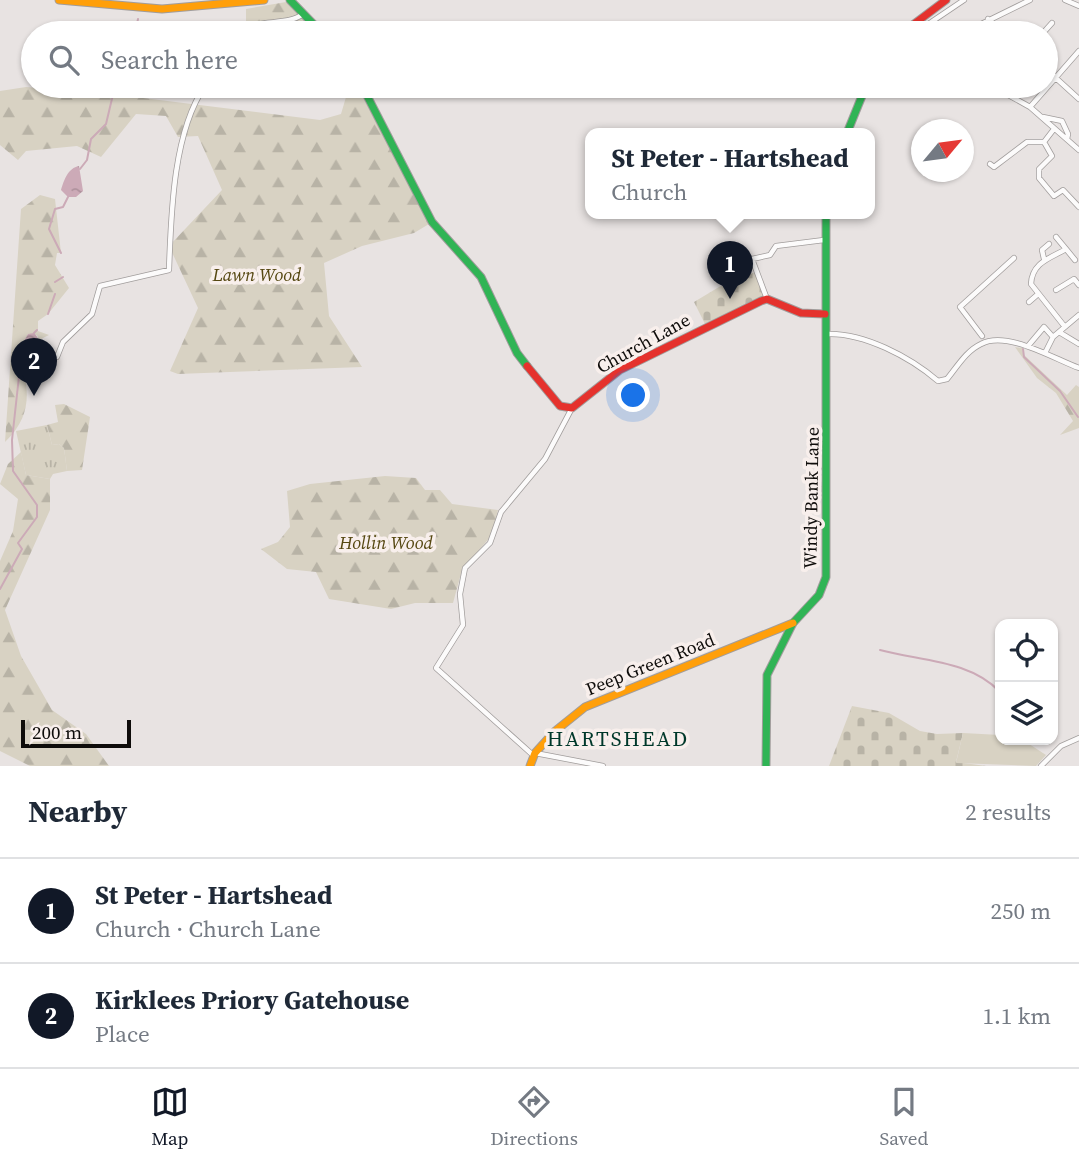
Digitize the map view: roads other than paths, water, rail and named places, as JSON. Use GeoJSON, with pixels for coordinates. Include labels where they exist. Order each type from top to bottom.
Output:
{"type":"FeatureCollection","features":[{"type":"Feature","properties":{"kind":"main road"},"geometry":{"type":"LineString","coordinates":[[59,0],[96,6],[202,8],[264,0]]}},
{"type":"Feature","properties":{"kind":"main road"},"geometry":{"type":"LineString","coordinates":[[91,0],[151,7]]}},
{"type":"Feature","properties":{"kind":"main road"},"geometry":{"type":"LineString","coordinates":[[290,0],[310,21]]}},
{"type":"Feature","properties":{"kind":"main road"},"geometry":{"type":"LineString","coordinates":[[918,21],[946,0]]}},
{"type":"Feature","properties":{"kind":"main road"},"geometry":{"type":"LineString","coordinates":[[368,98],[432,222],[481,277],[517,352],[560,406],[572,408]]}},
{"type":"Feature","properties":{"kind":"main road"},"geometry":{"type":"LineString","coordinates":[[849,128],[861,98]]}},
{"type":"Feature","properties":{"kind":"main road","name":"Windy Bank Lane"},"geometry":{"type":"LineString","coordinates":[[766,766],[767,675],[793,623],[819,595],[826,577],[828,512],[825,219]]}},
{"type":"Feature","properties":{"kind":"main road"},"geometry":{"type":"LineString","coordinates":[[767,299],[801,313],[825,314]]}},
{"type":"Feature","properties":{"kind":"main road","name":"Church Lane"},"geometry":{"type":"LineString","coordinates":[[572,408],[620,370],[767,299]]}},
{"type":"Feature","properties":{"kind":"main road","name":"Peep Green Road"},"geometry":{"type":"LineString","coordinates":[[535,755],[554,732],[597,701],[793,623]]}},
{"type":"Feature","properties":{"kind":"main road"},"geometry":{"type":"LineString","coordinates":[[530,766],[535,755]]}},
{"type":"Feature","properties":{"kind":"street"},"geometry":{"type":"LineString","coordinates":[[933,21],[964,0]]}},
{"type":"Feature","properties":{"kind":"street"},"geometry":{"type":"LineString","coordinates":[[984,21],[1030,0]]}},
{"type":"Feature","properties":{"kind":"street"},"geometry":{"type":"LineString","coordinates":[[1065,0],[1079,6]]}},
{"type":"Feature","properties":{"kind":"street"},"geometry":{"type":"LineString","coordinates":[[282,21],[301,12]]}},
{"type":"Feature","properties":{"kind":"street"},"geometry":{"type":"LineString","coordinates":[[1058,75],[1079,51]]}},
{"type":"Feature","properties":{"kind":"street"},"geometry":{"type":"LineString","coordinates":[[1058,81],[1079,99]]}},
{"type":"Feature","properties":{"kind":"street"},"geometry":{"type":"LineString","coordinates":[[57,357],[63,342],[88,320],[104,283],[169,270],[169,230],[183,143],[197,98]]}},
{"type":"Feature","properties":{"kind":"street"},"geometry":{"type":"LineString","coordinates":[[1014,98],[1043,117],[1079,150]]}},
{"type":"Feature","properties":{"kind":"street"},"geometry":{"type":"LineString","coordinates":[[1030,107],[1038,98]]}},
{"type":"Feature","properties":{"kind":"street"},"geometry":{"type":"LineString","coordinates":[[1043,117],[1062,121],[1068,134],[1067,139]]}},
{"type":"Feature","properties":{"kind":"street"},"geometry":{"type":"LineString","coordinates":[[990,164],[994,167],[1027,142],[1044,142],[1055,129]]}},
{"type":"Feature","properties":{"kind":"street"},"geometry":{"type":"LineString","coordinates":[[1044,142],[1052,156],[1039,169],[1039,178],[1054,196],[1063,190],[1079,207]]}},
{"type":"Feature","properties":{"kind":"street"},"geometry":{"type":"LineString","coordinates":[[1056,237],[1075,260]]}},
{"type":"Feature","properties":{"kind":"street"},"geometry":{"type":"LineString","coordinates":[[767,299],[752,260],[770,255],[776,246],[824,240]]}},
{"type":"Feature","properties":{"kind":"street"},"geometry":{"type":"LineString","coordinates":[[1044,259],[1042,250],[1049,244]]}},
{"type":"Feature","properties":{"kind":"street"},"geometry":{"type":"LineString","coordinates":[[1065,327],[1032,289],[1031,277],[1044,259],[1066,249]]}},
{"type":"Feature","properties":{"kind":"street"},"geometry":{"type":"LineString","coordinates":[[1014,258],[960,307],[985,339],[1028,346],[1079,368]]}},
{"type":"Feature","properties":{"kind":"street"},"geometry":{"type":"LineString","coordinates":[[1056,290],[1075,278],[1079,285]]}},
{"type":"Feature","properties":{"kind":"street"},"geometry":{"type":"LineString","coordinates":[[1029,302],[1037,295]]}},
{"type":"Feature","properties":{"kind":"street"},"geometry":{"type":"LineString","coordinates":[[1045,353],[1054,337],[1079,315]]}},
{"type":"Feature","properties":{"kind":"street"},"geometry":{"type":"LineString","coordinates":[[1028,346],[1044,327],[1054,337]]}},
{"type":"Feature","properties":{"kind":"street"},"geometry":{"type":"LineString","coordinates":[[1059,332],[1079,344]]}},
{"type":"Feature","properties":{"kind":"street"},"geometry":{"type":"LineString","coordinates":[[826,334],[846,333],[918,365],[941,381],[950,377],[970,352],[985,339]]}},
{"type":"Feature","properties":{"kind":"street"},"geometry":{"type":"LineString","coordinates":[[560,406],[566,418]]}},
{"type":"Feature","properties":{"kind":"street"},"geometry":{"type":"LineString","coordinates":[[572,408],[545,459],[500,512],[490,543],[465,568],[460,594],[463,625],[436,668],[535,755],[603,766]]}},
{"type":"Feature","properties":{"kind":"street"},"geometry":{"type":"LineString","coordinates":[[1041,766],[1061,746],[1079,738]]}},
{"type":"Feature","properties":{"kind":"water"},"geometry":{"type":"Polygon","coordinates":[[[79,166],[83,191],[76,197],[68,197],[61,190],[69,172],[79,166]]]}},
{"type":"Feature","properties":{"kind":"water"},"geometry":{"type":"Polygon","coordinates":[[[34,333],[39,342],[37,351],[33,357],[21,358],[20,348],[28,334],[34,333]]]}},
{"type":"Feature","properties":{"kind":"waterway"},"geometry":{"type":"LineString","coordinates":[[80,169],[87,160],[91,139],[106,124],[112,98]]}},
{"type":"Feature","properties":{"kind":"waterway"},"geometry":{"type":"LineString","coordinates":[[61,253],[49,229],[55,209],[63,207],[68,197]]}},
{"type":"Feature","properties":{"kind":"waterway"},"geometry":{"type":"LineString","coordinates":[[55,282],[63,277]]}},
{"type":"Feature","properties":{"kind":"waterway"},"geometry":{"type":"LineString","coordinates":[[48,314],[55,294]]}},
{"type":"Feature","properties":{"kind":"waterway"},"geometry":{"type":"LineString","coordinates":[[34,333],[37,330]]}},
{"type":"Feature","properties":{"kind":"waterway"},"geometry":{"type":"LineString","coordinates":[[1023,349],[1024,357],[1060,391],[1078,417]]}},
{"type":"Feature","properties":{"kind":"waterway"},"geometry":{"type":"LineString","coordinates":[[0,589],[22,549],[18,543],[37,517],[37,505],[13,471],[12,440],[21,358]]}},
{"type":"Feature","properties":{"kind":"waterway"},"geometry":{"type":"LineString","coordinates":[[880,650],[944,663],[974,673],[995,687]]}},
{"type":"Feature","properties":{"kind":"place","name":"St Peter - Hartshead"},"geometry":{"type":"Point","coordinates":[730,299]}},
{"type":"Feature","properties":{"kind":"place","name":"Kirklees Priory Gatehouse"},"geometry":{"type":"Point","coordinates":[34,396]}},
{"type":"Feature","properties":{"kind":"district","name":"HARTSHEAD"},"geometry":{"type":"Point","coordinates":[618,738]}},
{"type":"Feature","properties":{"kind":"park label","name":"Lawn Wood"},"geometry":{"type":"Point","coordinates":[257,274]}},
{"type":"Feature","properties":{"kind":"park label","name":"Hollin Wood"},"geometry":{"type":"Point","coordinates":[386,542]}}]}
